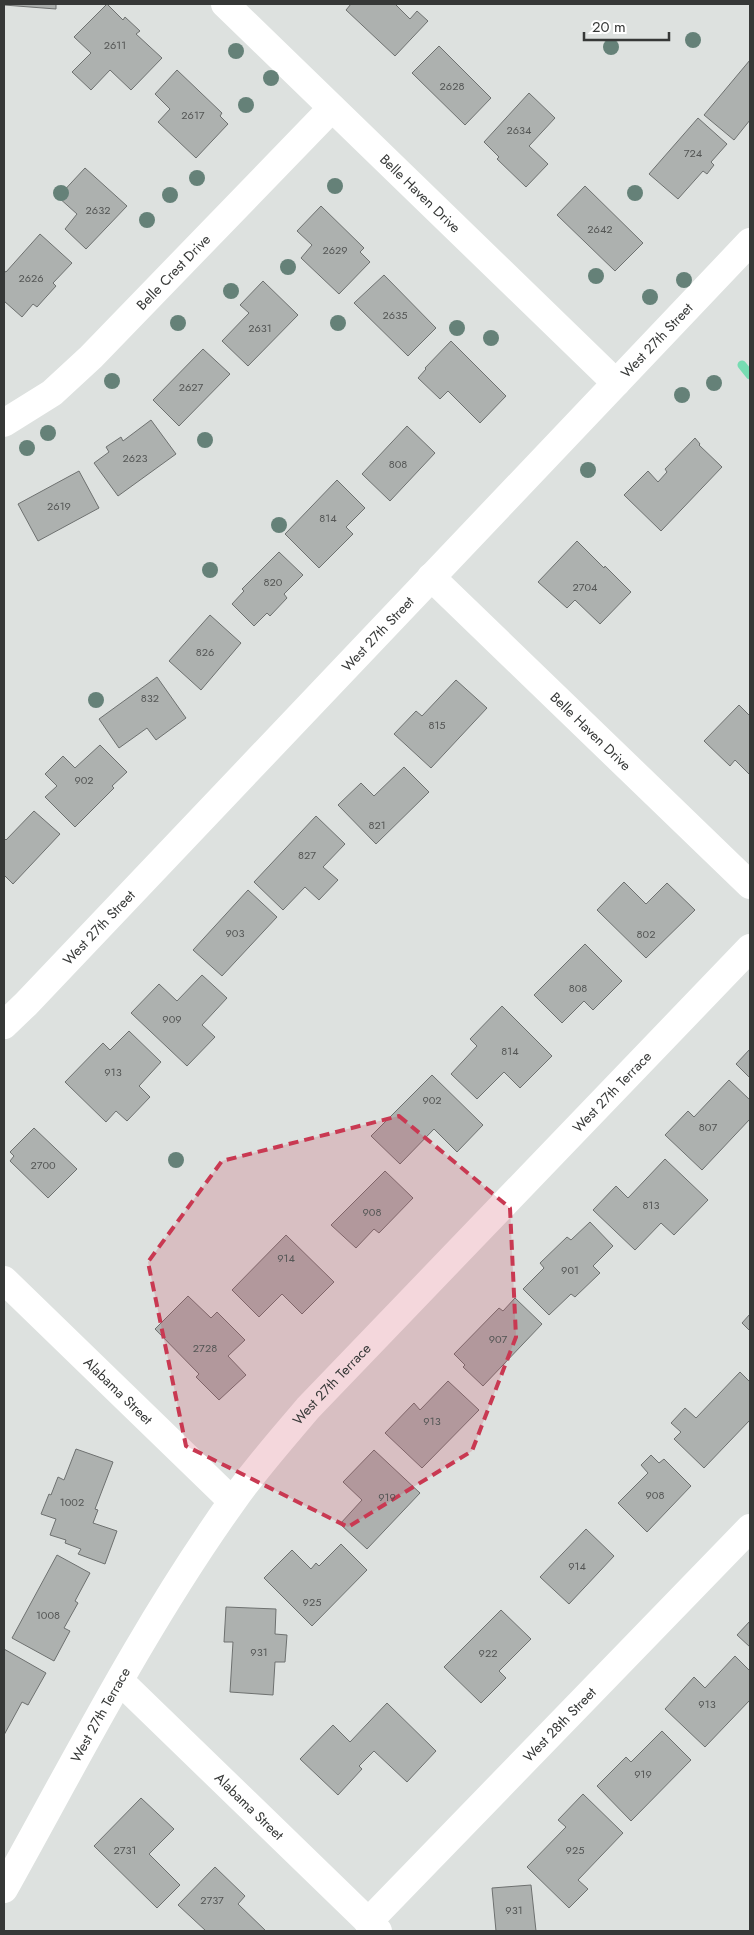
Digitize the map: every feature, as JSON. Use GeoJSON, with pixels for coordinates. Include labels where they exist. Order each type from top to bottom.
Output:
{"type":"FeatureCollection","features":[{"type":"Feature","properties":{"kind":"street","name":"Belle Haven Drive"},"geometry":{"type":"LineString","coordinates":[[225,4],[616,383]]}},
{"type":"Feature","properties":{"kind":"street","name":"Belle Crest Drive"},"geometry":{"type":"LineString","coordinates":[[4,423],[52,393],[87,361],[332,108]]}},
{"type":"Feature","properties":{"kind":"street","name":"West 27th Street"},"geometry":{"type":"LineString","coordinates":[[4,1025],[750,242]]}},
{"type":"Feature","properties":{"kind":"street","name":"Belle Haven Drive"},"geometry":{"type":"LineString","coordinates":[[431,577],[750,885]]}},
{"type":"Feature","properties":{"kind":"street","name":"West 27th Terrace"},"geometry":{"type":"LineString","coordinates":[[4,1889],[177,1582],[232,1501],[260,1464],[308,1408],[750,948]]}},
{"type":"Feature","properties":{"kind":"street","name":"Alabama Street"},"geometry":{"type":"LineString","coordinates":[[4,1280],[232,1501]]}},
{"type":"Feature","properties":{"kind":"street","name":"West 28th Street"},"geometry":{"type":"LineString","coordinates":[[373,1927],[750,1528]]}},
{"type":"Feature","properties":{"kind":"street","name":"Alabama Street"},"geometry":{"type":"LineString","coordinates":[[120,1681],[373,1927]]}},
{"type":"Feature","properties":{"kind":"highlighted area"},"geometry":{"type":"Polygon","coordinates":[[[399,1116],[510,1208],[516,1337],[472,1451],[348,1527],[186,1446],[148,1262],[222,1161],[399,1116]]]}},
{"type":"Feature","properties":{"kind":"building"},"geometry":{"type":"Polygon","coordinates":[[[56,4],[56,9],[4,5],[56,4]]]}},
{"type":"Feature","properties":{"kind":"building"},"geometry":{"type":"Polygon","coordinates":[[[107,4],[123,20],[125,17],[140,31],[136,34],[162,58],[131,90],[110,70],[91,90],[72,72],[91,53],[74,37],[107,4]]]}},
{"type":"Feature","properties":{"kind":"building"},"geometry":{"type":"Polygon","coordinates":[[[351,4],[395,4],[410,19],[417,11],[428,21],[395,56],[346,10],[351,4]]]}},
{"type":"Feature","properties":{"kind":"building"},"geometry":{"type":"Polygon","coordinates":[[[439,46],[491,98],[465,125],[412,73],[439,46]]]}},
{"type":"Feature","properties":{"kind":"building"},"geometry":{"type":"Polygon","coordinates":[[[750,60],[750,120],[734,140],[704,115],[750,60]]]}},
{"type":"Feature","properties":{"kind":"building"},"geometry":{"type":"Polygon","coordinates":[[[177,70],[222,113],[220,116],[228,124],[196,158],[158,122],[170,109],[155,94],[177,70]]]}},
{"type":"Feature","properties":{"kind":"building"},"geometry":{"type":"Polygon","coordinates":[[[529,93],[555,118],[529,146],[548,164],[526,187],[497,159],[499,157],[484,142],[529,93]]]}},
{"type":"Feature","properties":{"kind":"building"},"geometry":{"type":"Polygon","coordinates":[[[698,118],[727,144],[711,162],[714,165],[707,174],[703,171],[678,199],[649,174],[698,118]]]}},
{"type":"Feature","properties":{"kind":"building"},"geometry":{"type":"Polygon","coordinates":[[[85,168],[127,206],[86,249],[65,229],[77,214],[58,197],[85,168]]]}},
{"type":"Feature","properties":{"kind":"building"},"geometry":{"type":"Polygon","coordinates":[[[585,186],[643,243],[615,271],[557,215],[585,186]]]}},
{"type":"Feature","properties":{"kind":"building"},"geometry":{"type":"Polygon","coordinates":[[[321,206],[364,248],[360,252],[370,262],[339,294],[301,258],[312,245],[297,231],[321,206]]]}},
{"type":"Feature","properties":{"kind":"building"},"geometry":{"type":"Polygon","coordinates":[[[40,234],[72,263],[53,283],[56,286],[37,307],[33,304],[22,317],[4,301],[4,271],[6,272],[40,234]]]}},
{"type":"Feature","properties":{"kind":"building"},"geometry":{"type":"Polygon","coordinates":[[[384,275],[436,328],[408,356],[354,303],[384,275]]]}},
{"type":"Feature","properties":{"kind":"building"},"geometry":{"type":"Polygon","coordinates":[[[263,281],[298,315],[248,366],[222,341],[249,313],[240,305],[263,281]]]}},
{"type":"Feature","properties":{"kind":"building"},"geometry":{"type":"Polygon","coordinates":[[[451,341],[506,396],[480,423],[448,391],[440,399],[418,378],[451,341]]]}},
{"type":"Feature","properties":{"kind":"building"},"geometry":{"type":"Polygon","coordinates":[[[203,349],[230,374],[179,426],[153,400],[203,349]]]}},
{"type":"Feature","properties":{"kind":"building"},"geometry":{"type":"Polygon","coordinates":[[[151,420],[176,454],[118,496],[94,463],[109,452],[106,447],[121,437],[123,441],[151,420]]]}},
{"type":"Feature","properties":{"kind":"building"},"geometry":{"type":"Polygon","coordinates":[[[407,426],[435,453],[390,501],[362,474],[407,426]]]}},
{"type":"Feature","properties":{"kind":"building"},"geometry":{"type":"Polygon","coordinates":[[[695,438],[699,445],[722,467],[661,531],[624,495],[648,471],[658,482],[667,472],[665,469],[695,438]]]}},
{"type":"Feature","properties":{"kind":"building"},"geometry":{"type":"Polygon","coordinates":[[[79,471],[99,508],[38,541],[18,504],[79,471]]]}},
{"type":"Feature","properties":{"kind":"building"},"geometry":{"type":"Polygon","coordinates":[[[337,480],[365,508],[346,527],[353,534],[319,568],[285,534],[337,480]]]}},
{"type":"Feature","properties":{"kind":"building"},"geometry":{"type":"Polygon","coordinates":[[[577,541],[631,592],[600,624],[575,600],[567,608],[538,582],[577,541]]]}},
{"type":"Feature","properties":{"kind":"building"},"geometry":{"type":"Polygon","coordinates":[[[279,552],[303,575],[284,594],[287,598],[270,616],[267,613],[254,626],[232,604],[244,591],[242,589],[279,552]]]}},
{"type":"Feature","properties":{"kind":"building"},"geometry":{"type":"Polygon","coordinates":[[[210,615],[241,643],[201,690],[169,661],[210,615]]]}},
{"type":"Feature","properties":{"kind":"building"},"geometry":{"type":"Polygon","coordinates":[[[157,677],[186,718],[156,740],[147,728],[119,748],[99,719],[157,677]]]}},
{"type":"Feature","properties":{"kind":"building"},"geometry":{"type":"Polygon","coordinates":[[[456,680],[487,708],[431,768],[394,734],[416,711],[422,716],[456,680]]]}},
{"type":"Feature","properties":{"kind":"building"},"geometry":{"type":"Polygon","coordinates":[[[739,705],[750,716],[750,775],[735,760],[730,766],[704,741],[739,705]]]}},
{"type":"Feature","properties":{"kind":"building"},"geometry":{"type":"Polygon","coordinates":[[[100,745],[127,772],[112,786],[114,788],[75,827],[45,797],[57,786],[45,774],[63,756],[75,768],[100,745]]]}},
{"type":"Feature","properties":{"kind":"building"},"geometry":{"type":"Polygon","coordinates":[[[404,767],[429,792],[376,844],[338,805],[361,783],[374,796],[404,767]]]}},
{"type":"Feature","properties":{"kind":"building"},"geometry":{"type":"Polygon","coordinates":[[[34,811],[60,834],[13,884],[4,875],[4,838],[6,840],[34,811]]]}},
{"type":"Feature","properties":{"kind":"building"},"geometry":{"type":"Polygon","coordinates":[[[316,816],[345,844],[323,867],[338,880],[319,900],[305,887],[283,910],[254,882],[316,816]]]}},
{"type":"Feature","properties":{"kind":"building"},"geometry":{"type":"Polygon","coordinates":[[[624,882],[646,904],[667,883],[695,910],[646,958],[597,910],[624,882]]]}},
{"type":"Feature","properties":{"kind":"building"},"geometry":{"type":"Polygon","coordinates":[[[248,890],[277,917],[222,976],[193,950],[248,890]]]}},
{"type":"Feature","properties":{"kind":"building"},"geometry":{"type":"Polygon","coordinates":[[[585,944],[622,981],[593,1010],[584,1001],[562,1023],[534,995],[585,944]]]}},
{"type":"Feature","properties":{"kind":"building"},"geometry":{"type":"Polygon","coordinates":[[[202,975],[227,998],[202,1025],[215,1037],[187,1066],[131,1013],[159,984],[177,1001],[202,975]]]}},
{"type":"Feature","properties":{"kind":"building"},"geometry":{"type":"Polygon","coordinates":[[[502,1006],[552,1056],[520,1088],[504,1072],[477,1099],[451,1074],[477,1046],[470,1039],[502,1006]]]}},
{"type":"Feature","properties":{"kind":"building"},"geometry":{"type":"Polygon","coordinates":[[[129,1031],[161,1062],[139,1086],[150,1097],[127,1121],[116,1111],[106,1122],[65,1082],[103,1043],[110,1050],[129,1031]]]}},
{"type":"Feature","properties":{"kind":"building"},"geometry":{"type":"Polygon","coordinates":[[[750,1049],[750,1078],[736,1064],[750,1049]]]}},
{"type":"Feature","properties":{"kind":"building"},"geometry":{"type":"Polygon","coordinates":[[[432,1075],[483,1125],[457,1152],[434,1129],[400,1164],[371,1136],[432,1075]]]}},
{"type":"Feature","properties":{"kind":"building"},"geometry":{"type":"Polygon","coordinates":[[[729,1080],[750,1100],[750,1119],[702,1170],[665,1135],[688,1111],[694,1117],[729,1080]]]}},
{"type":"Feature","properties":{"kind":"building"},"geometry":{"type":"Polygon","coordinates":[[[34,1128],[77,1169],[48,1198],[10,1161],[14,1156],[10,1152],[34,1128]]]}},
{"type":"Feature","properties":{"kind":"building"},"geometry":{"type":"Polygon","coordinates":[[[665,1159],[708,1200],[674,1235],[661,1223],[635,1250],[593,1210],[616,1186],[628,1198],[665,1159]]]}},
{"type":"Feature","properties":{"kind":"building"},"geometry":{"type":"Polygon","coordinates":[[[385,1171],[413,1198],[379,1233],[374,1229],[356,1248],[331,1225],[385,1171]]]}},
{"type":"Feature","properties":{"kind":"building"},"geometry":{"type":"Polygon","coordinates":[[[590,1222],[613,1246],[593,1266],[600,1273],[575,1297],[571,1294],[549,1315],[523,1289],[544,1268],[540,1263],[567,1237],[571,1240],[590,1222]]]}},
{"type":"Feature","properties":{"kind":"building"},"geometry":{"type":"Polygon","coordinates":[[[286,1235],[334,1282],[302,1314],[282,1294],[259,1317],[232,1290],[286,1235]]]}},
{"type":"Feature","properties":{"kind":"building"},"geometry":{"type":"Polygon","coordinates":[[[188,1296],[211,1318],[217,1312],[245,1340],[228,1356],[246,1375],[219,1400],[196,1377],[199,1374],[155,1329],[188,1296]]]}},
{"type":"Feature","properties":{"kind":"building"},"geometry":{"type":"Polygon","coordinates":[[[515,1298],[542,1324],[483,1386],[463,1367],[465,1365],[454,1354],[499,1308],[503,1311],[515,1298]]]}},
{"type":"Feature","properties":{"kind":"building"},"geometry":{"type":"Polygon","coordinates":[[[750,1314],[750,1331],[742,1323],[750,1314]]]}},
{"type":"Feature","properties":{"kind":"building"},"geometry":{"type":"Polygon","coordinates":[[[740,1372],[750,1382],[750,1420],[704,1468],[674,1439],[681,1432],[671,1423],[685,1408],[696,1418],[740,1372]]]}},
{"type":"Feature","properties":{"kind":"building"},"geometry":{"type":"Polygon","coordinates":[[[448,1381],[479,1410],[422,1468],[385,1433],[414,1403],[420,1410],[448,1381]]]}},
{"type":"Feature","properties":{"kind":"building"},"geometry":{"type":"Polygon","coordinates":[[[76,1449],[113,1462],[95,1509],[98,1510],[93,1523],[117,1531],[105,1564],[78,1554],[81,1549],[65,1543],[66,1540],[50,1535],[56,1519],[41,1514],[58,1477],[64,1480],[76,1449]]]}},
{"type":"Feature","properties":{"kind":"building"},"geometry":{"type":"Polygon","coordinates":[[[374,1450],[420,1493],[367,1549],[340,1524],[362,1500],[343,1482],[374,1450]]]}},
{"type":"Feature","properties":{"kind":"building"},"geometry":{"type":"Polygon","coordinates":[[[651,1455],[659,1463],[664,1459],[691,1486],[647,1532],[618,1503],[648,1473],[641,1465],[651,1455]]]}},
{"type":"Feature","properties":{"kind":"building"},"geometry":{"type":"Polygon","coordinates":[[[586,1529],[614,1556],[569,1604],[540,1577],[586,1529]]]}},
{"type":"Feature","properties":{"kind":"building"},"geometry":{"type":"Polygon","coordinates":[[[341,1544],[367,1570],[312,1626],[264,1578],[292,1550],[311,1569],[316,1563],[319,1566],[341,1544]]]}},
{"type":"Feature","properties":{"kind":"building"},"geometry":{"type":"Polygon","coordinates":[[[57,1555],[90,1573],[75,1601],[78,1603],[64,1628],[70,1631],[54,1661],[12,1638],[57,1555]]]}},
{"type":"Feature","properties":{"kind":"building"},"geometry":{"type":"Polygon","coordinates":[[[226,1607],[276,1609],[275,1634],[287,1635],[285,1662],[275,1662],[273,1695],[230,1692],[233,1642],[224,1642],[226,1607]]]}},
{"type":"Feature","properties":{"kind":"building"},"geometry":{"type":"Polygon","coordinates":[[[501,1610],[531,1639],[499,1671],[506,1678],[481,1703],[444,1667],[501,1610]]]}},
{"type":"Feature","properties":{"kind":"building"},"geometry":{"type":"Polygon","coordinates":[[[750,1621],[750,1647],[737,1635],[750,1621]]]}},
{"type":"Feature","properties":{"kind":"building"},"geometry":{"type":"Polygon","coordinates":[[[4,1649],[46,1673],[28,1705],[22,1702],[4,1735],[4,1649]]]}},
{"type":"Feature","properties":{"kind":"building"},"geometry":{"type":"Polygon","coordinates":[[[735,1656],[750,1671],[750,1700],[705,1747],[665,1709],[694,1677],[705,1688],[735,1656]]]}},
{"type":"Feature","properties":{"kind":"building"},"geometry":{"type":"Polygon","coordinates":[[[387,1703],[436,1751],[407,1782],[374,1751],[359,1766],[362,1769],[338,1795],[300,1759],[333,1725],[350,1742],[387,1703]]]}},
{"type":"Feature","properties":{"kind":"building"},"geometry":{"type":"Polygon","coordinates":[[[662,1731],[691,1760],[631,1821],[597,1786],[626,1757],[631,1762],[662,1731]]]}},
{"type":"Feature","properties":{"kind":"building"},"geometry":{"type":"Polygon","coordinates":[[[583,1794],[623,1833],[578,1880],[588,1889],[569,1908],[527,1867],[566,1827],[558,1820],[583,1794]]]}},
{"type":"Feature","properties":{"kind":"building"},"geometry":{"type":"Polygon","coordinates":[[[141,1798],[174,1829],[149,1854],[180,1885],[157,1908],[94,1846],[141,1798]]]}},
{"type":"Feature","properties":{"kind":"building"},"geometry":{"type":"Polygon","coordinates":[[[215,1867],[245,1896],[238,1904],[266,1931],[206,1931],[178,1905],[215,1867]]]}},
{"type":"Feature","properties":{"kind":"building"},"geometry":{"type":"Polygon","coordinates":[[[531,1885],[536,1931],[496,1931],[492,1888],[531,1885]]]}},
{"type":"Feature","properties":{"kind":"waterway"},"geometry":{"type":"LineString","coordinates":[[742,365],[750,375]]}}]}
